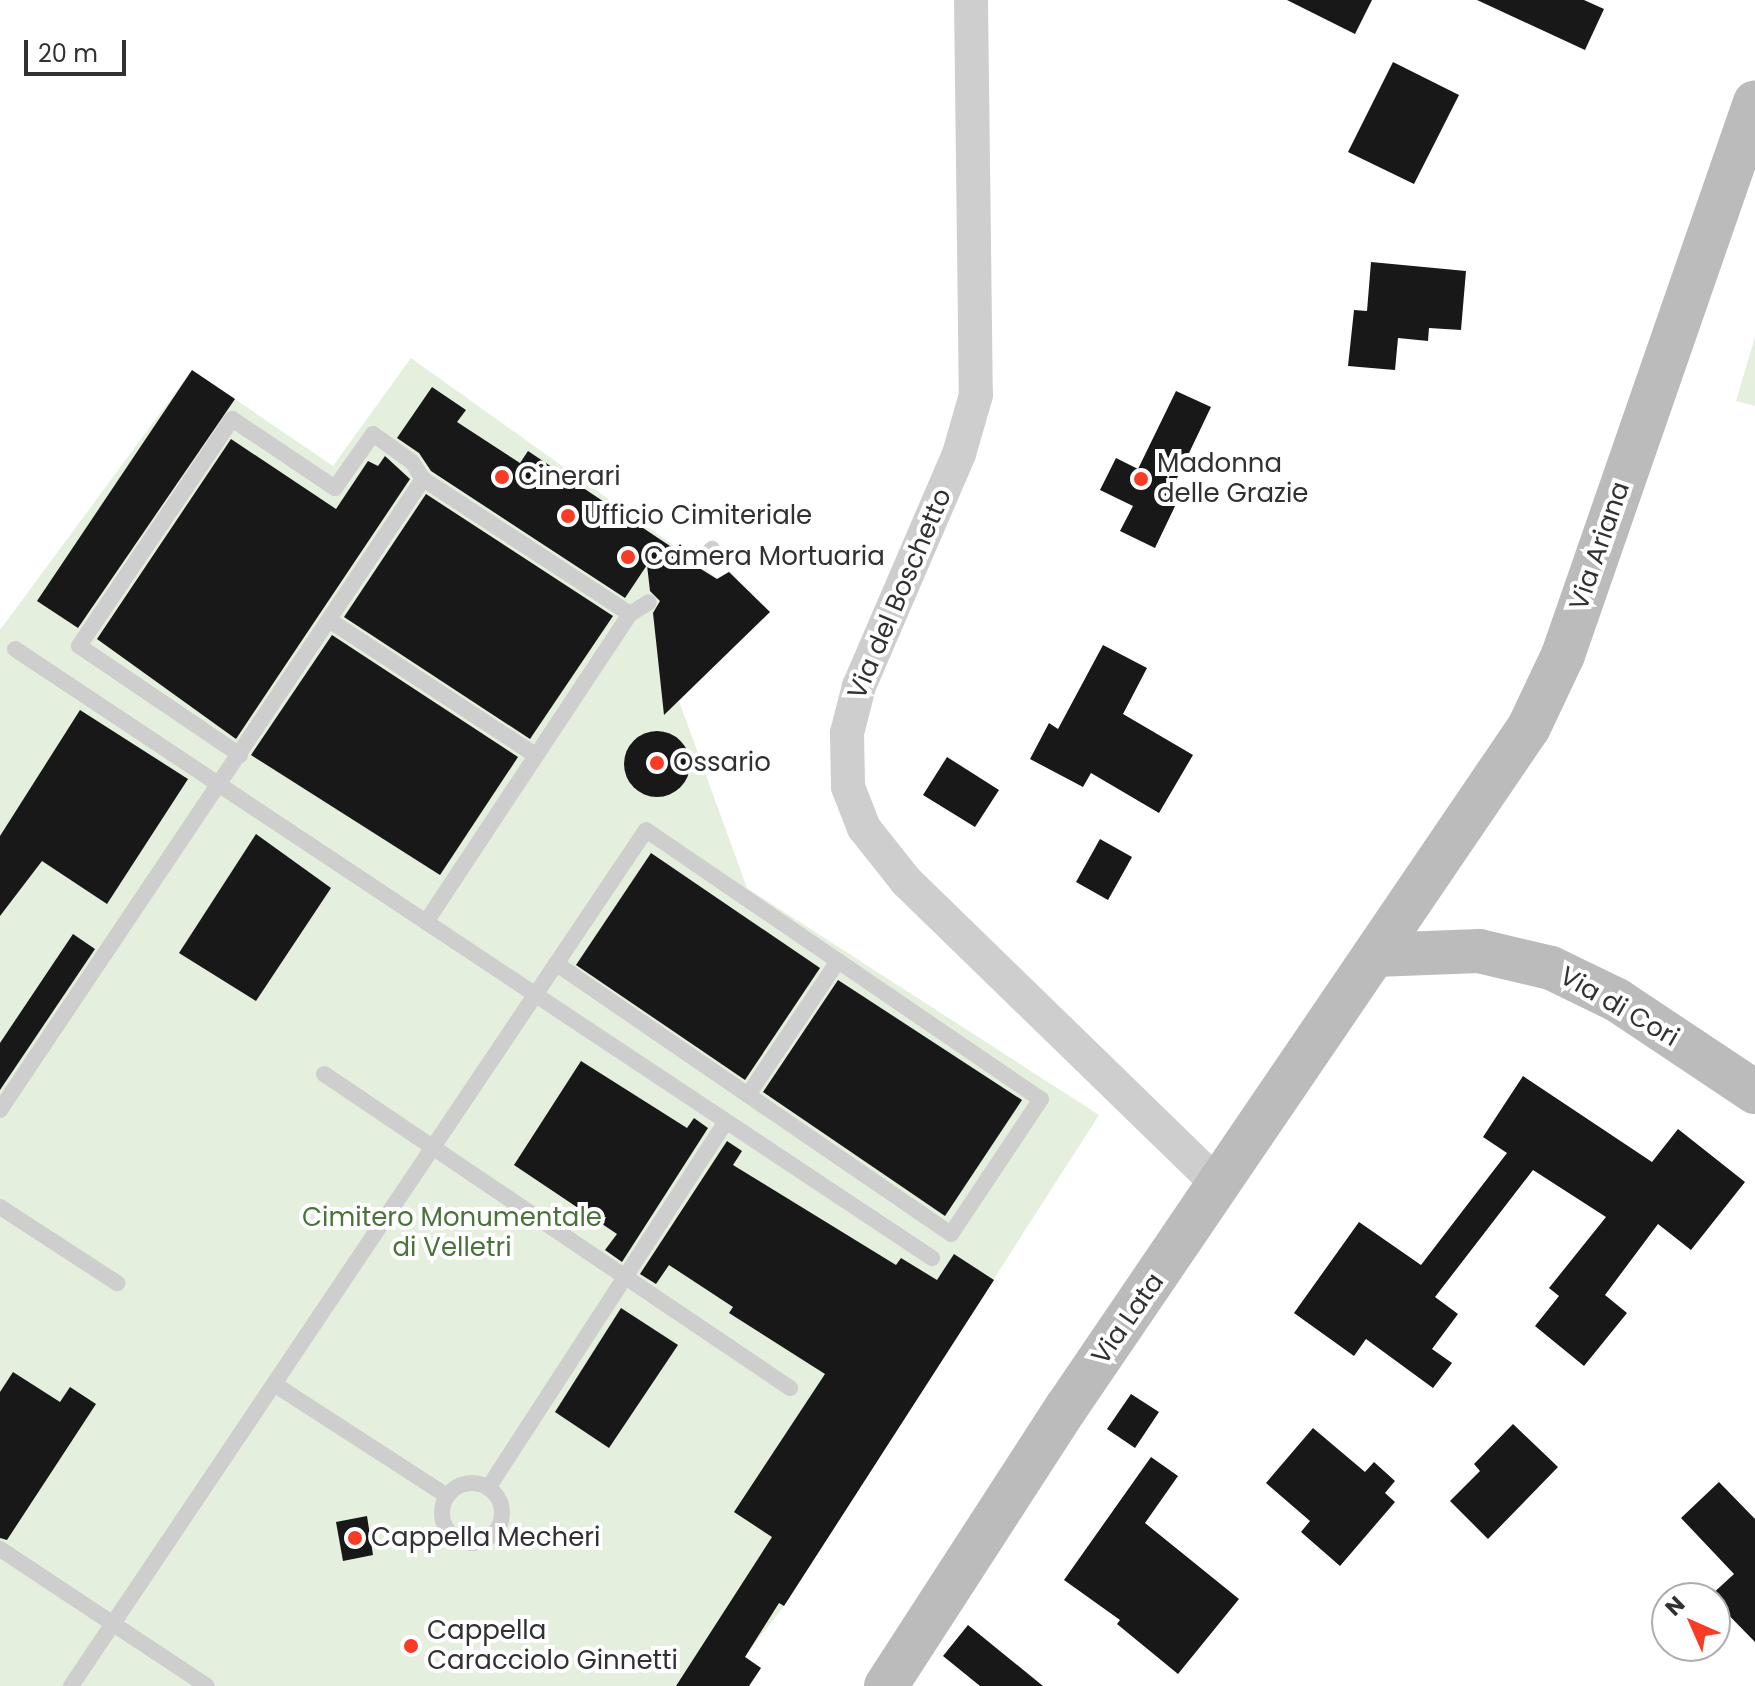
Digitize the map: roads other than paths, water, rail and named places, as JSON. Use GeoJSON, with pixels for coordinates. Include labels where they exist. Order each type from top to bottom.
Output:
{"type":"FeatureCollection","features":[{"type":"Feature","properties":{"kind":"main road","name":"Via Ariana"},"geometry":{"type":"LineString","coordinates":[[1375,955],[1504,770],[1553,677],[1755,102]]}},
{"type":"Feature","properties":{"kind":"main road","name":"Via di Cori"},"geometry":{"type":"LineString","coordinates":[[1375,955],[1479,951],[1551,968],[1617,1000],[1755,1092]]}},
{"type":"Feature","properties":{"kind":"main road","name":"Via Lata"},"geometry":{"type":"LineString","coordinates":[[886,1686],[1058,1420],[1375,955]]}},
{"type":"Feature","properties":{"kind":"street","name":"Via del Boschetto"},"geometry":{"type":"LineString","coordinates":[[971,0],[976,395],[959,454],[859,686],[847,733],[848,787],[864,828],[906,881],[1220,1186]]}},
{"type":"Feature","properties":{"kind":"lane"},"geometry":{"type":"LineString","coordinates":[[240,755],[79,646],[232,419],[335,488],[373,434],[412,462],[423,479],[630,614]]}},
{"type":"Feature","properties":{"kind":"lane"},"geometry":{"type":"LineString","coordinates":[[0,1110],[423,479]]}},
{"type":"Feature","properties":{"kind":"lane"},"geometry":{"type":"LineString","coordinates":[[426,922],[630,614],[649,602]]}},
{"type":"Feature","properties":{"kind":"lane"},"geometry":{"type":"LineString","coordinates":[[329,620],[535,755]]}},
{"type":"Feature","properties":{"kind":"lane"},"geometry":{"type":"LineString","coordinates":[[15,649],[932,1258]]}},
{"type":"Feature","properties":{"kind":"lane"},"geometry":{"type":"LineString","coordinates":[[71,1686],[646,830],[1041,1099],[951,1234],[556,964]]}},
{"type":"Feature","properties":{"kind":"lane"},"geometry":{"type":"LineString","coordinates":[[748,1095],[838,961]]}},
{"type":"Feature","properties":{"kind":"lane"},"geometry":{"type":"LineString","coordinates":[[324,1074],[627,1274],[790,1388]]}},
{"type":"Feature","properties":{"kind":"lane"},"geometry":{"type":"LineString","coordinates":[[488,1488],[725,1123]]}},
{"type":"Feature","properties":{"kind":"lane"},"geometry":{"type":"LineString","coordinates":[[0,1207],[117,1283]]}},
{"type":"Feature","properties":{"kind":"lane"},"geometry":{"type":"LineString","coordinates":[[274,1384],[447,1496]]}},
{"type":"Feature","properties":{"kind":"lane"},"geometry":{"type":"LineString","coordinates":[[470,1483],[488,1488],[502,1514],[494,1532],[478,1543],[458,1540],[447,1530],[441,1514],[447,1496],[470,1483]]}},
{"type":"Feature","properties":{"kind":"lane"},"geometry":{"type":"LineString","coordinates":[[0,1549],[207,1686]]}},
{"type":"Feature","properties":{"kind":"place","name":"Cinerari"},"geometry":{"type":"Point","coordinates":[502,477]}},
{"type":"Feature","properties":{"kind":"place","name":"Madonna delle Grazie"},"geometry":{"type":"Point","coordinates":[1141,479]}},
{"type":"Feature","properties":{"kind":"place","name":"Ufficio Cimiteriale"},"geometry":{"type":"Point","coordinates":[568,516]}},
{"type":"Feature","properties":{"kind":"place","name":"Camera Mortuaria"},"geometry":{"type":"Point","coordinates":[628,557]}},
{"type":"Feature","properties":{"kind":"place","name":"Ossario"},"geometry":{"type":"Point","coordinates":[657,763]}},
{"type":"Feature","properties":{"kind":"place","name":"Cappella Mecheri"},"geometry":{"type":"Point","coordinates":[355,1538]}},
{"type":"Feature","properties":{"kind":"place","name":"Cappella Caracciolo Ginnetti"},"geometry":{"type":"Point","coordinates":[411,1646]}},
{"type":"Feature","properties":{"kind":"park label","name":"Cimitero Monumentale di Velletri"},"geometry":{"type":"Point","coordinates":[452,1233]}}]}
